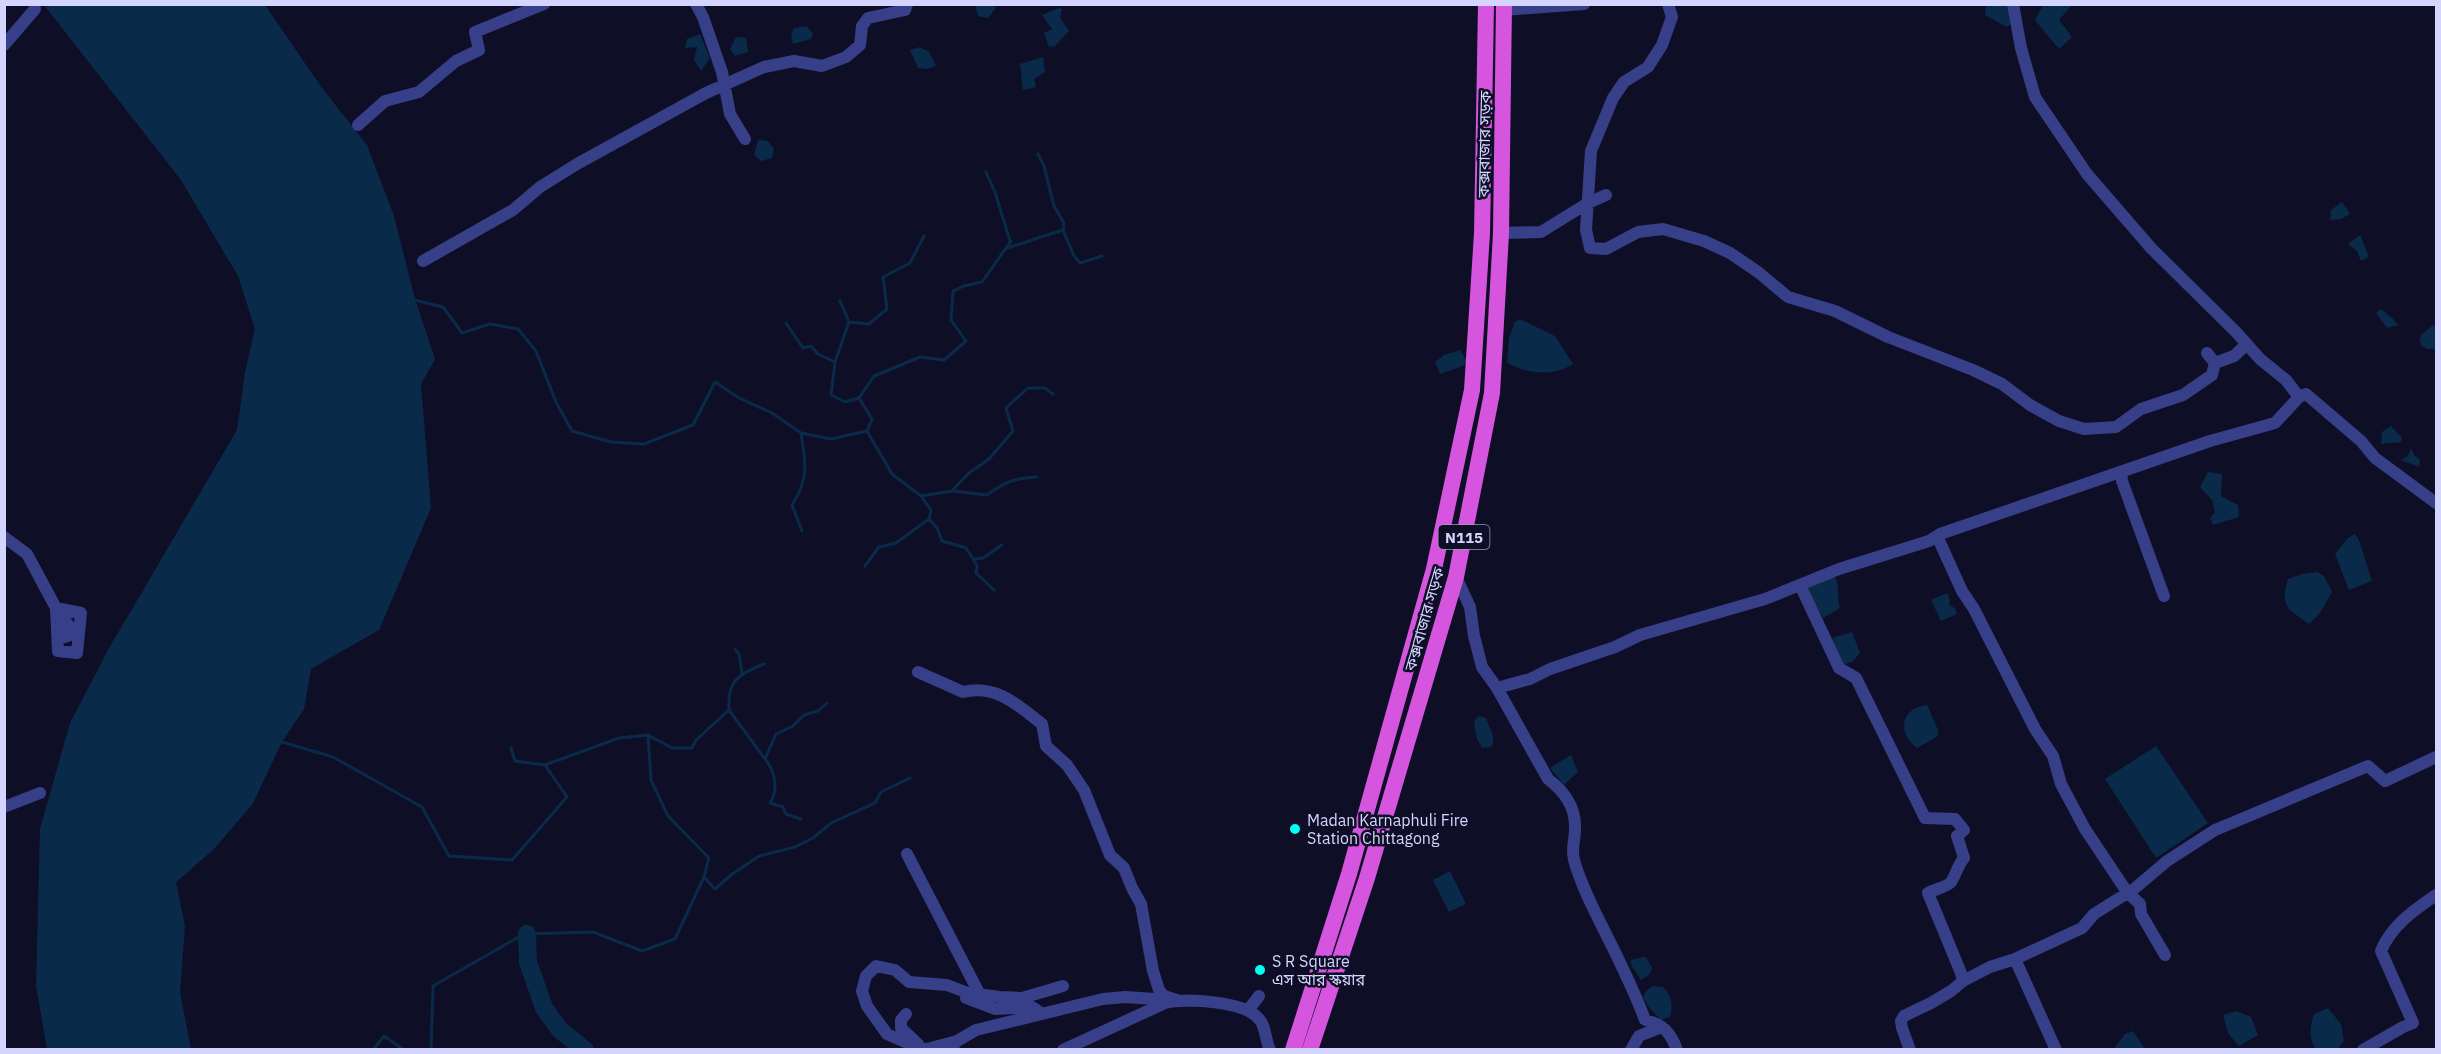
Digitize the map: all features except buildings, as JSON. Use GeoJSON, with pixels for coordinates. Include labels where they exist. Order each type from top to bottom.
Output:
{"type":"FeatureCollection","features":[{"type":"Feature","properties":{"kind":"highway","name":"কক্সবাজার সড়ক"},"geometry":{"type":"LineString","coordinates":[[1293,1050],[1349,874],[1434,569],[1472,390],[1482,233],[1486,4]]}},
{"type":"Feature","properties":{"kind":"highway","name":"কক্সবাজার সড়ক"},"geometry":{"type":"LineString","coordinates":[[1310,1050],[1367,878],[1456,577],[1492,393],[1501,233],[1504,7]]}},
{"type":"Feature","properties":{"kind":"street"},"geometry":{"type":"LineString","coordinates":[[358,125],[385,101],[419,92],[456,61],[479,50],[475,32],[544,4]]}},
{"type":"Feature","properties":{"kind":"street"},"geometry":{"type":"LineString","coordinates":[[696,4],[703,17],[724,84],[730,114],[745,139]]}},
{"type":"Feature","properties":{"kind":"street"},"geometry":{"type":"LineString","coordinates":[[423,261],[513,210],[540,187],[724,84],[764,67],[794,61],[822,66],[846,57],[860,45],[862,26],[868,18],[905,10],[907,4]]}},
{"type":"Feature","properties":{"kind":"street"},"geometry":{"type":"LineString","coordinates":[[1504,7],[1584,4]]}},
{"type":"Feature","properties":{"kind":"street"},"geometry":{"type":"LineString","coordinates":[[1668,4],[1672,17],[1662,45],[1648,67],[1624,82],[1613,98],[1590,151],[1586,230],[1590,248],[1606,249],[1638,232],[1663,229],[1704,241],[1730,253],[1788,297],[1834,310],[1888,337],[1973,370],[2002,384],[2030,405],[2059,421],[2084,429],[2116,427],[2141,409],[2183,395],[2212,375],[2215,363]]}},
{"type":"Feature","properties":{"kind":"street"},"geometry":{"type":"LineString","coordinates":[[2013,4],[2021,48],[2035,98],[2087,174],[2151,248],[2260,359],[2286,380],[2299,397]]}},
{"type":"Feature","properties":{"kind":"street"},"geometry":{"type":"LineString","coordinates":[[4,45],[35,9]]}},
{"type":"Feature","properties":{"kind":"street"},"geometry":{"type":"LineString","coordinates":[[1501,233],[1541,232],[1606,195]]}},
{"type":"Feature","properties":{"kind":"street"},"geometry":{"type":"LineString","coordinates":[[2215,363],[2234,356],[2247,344]]}},
{"type":"Feature","properties":{"kind":"street"},"geometry":{"type":"LineString","coordinates":[[2207,352],[2215,363]]}},
{"type":"Feature","properties":{"kind":"street"},"geometry":{"type":"LineString","coordinates":[[1497,688],[1530,679],[1550,669],[1615,648],[1640,635],[1765,599],[1839,569],[1929,542],[1937,536],[2210,441],[2275,423],[2299,397],[2306,394],[2361,441],[2375,458],[2436,503]]}},
{"type":"Feature","properties":{"kind":"street"},"geometry":{"type":"LineString","coordinates":[[2121,472],[2122,481],[2164,596]]}},
{"type":"Feature","properties":{"kind":"street"},"geometry":{"type":"LineString","coordinates":[[1937,536],[1962,591],[1974,609],[2035,729],[2053,756],[2061,784],[2085,829],[2127,892],[2140,904],[2141,914],[2165,956]]}},
{"type":"Feature","properties":{"kind":"street"},"geometry":{"type":"LineString","coordinates":[[4,537],[27,554],[56,608],[58,651],[77,653],[81,613],[56,608]]}},
{"type":"Feature","properties":{"kind":"street"},"geometry":{"type":"LineString","coordinates":[[1456,577],[1470,607],[1482,667],[1497,688],[1548,779],[1561,789],[1575,814],[1575,831],[1571,848],[1590,902],[1635,992],[1646,1020],[1658,1023],[1672,1036],[1677,1050]]}},
{"type":"Feature","properties":{"kind":"street"},"geometry":{"type":"LineString","coordinates":[[1800,585],[1839,668],[1856,678],[1925,818],[1955,819],[1964,830],[1957,836],[1964,858],[1956,866],[1953,879],[1950,884],[1928,893],[1963,981]]}},
{"type":"Feature","properties":{"kind":"street"},"geometry":{"type":"LineString","coordinates":[[918,672],[963,692],[998,693],[1042,724],[1046,746],[1067,765],[1084,790],[1110,855],[1124,868],[1140,904],[1159,990],[1164,996],[1177,1000]]}},
{"type":"Feature","properties":{"kind":"street"},"geometry":{"type":"LineString","coordinates":[[1910,1050],[1902,1028],[1901,1021],[1904,1016],[1952,991],[1963,981],[1990,967],[2015,959],[2082,928],[2094,914],[2167,861],[2215,830],[2368,766],[2385,781],[2436,757]]}},
{"type":"Feature","properties":{"kind":"street"},"geometry":{"type":"LineString","coordinates":[[4,807],[40,793]]}},
{"type":"Feature","properties":{"kind":"street"},"geometry":{"type":"LineString","coordinates":[[908,854],[980,994]]}},
{"type":"Feature","properties":{"kind":"street"},"geometry":{"type":"LineString","coordinates":[[2363,1050],[2414,1023],[2381,951],[2386,938],[2413,910],[2436,895]]}},
{"type":"Feature","properties":{"kind":"street"},"geometry":{"type":"LineString","coordinates":[[2015,959],[2056,1050]]}},
{"type":"Feature","properties":{"kind":"street"},"geometry":{"type":"LineString","coordinates":[[1063,986],[1022,998],[968,993],[947,984],[909,982],[895,970],[876,966],[866,976],[862,991],[867,1006],[887,1034],[924,1049],[954,1045],[976,1030],[1041,1013],[1103,999],[1125,997],[1224,1004],[1249,1010],[1262,1022],[1270,1050]]}},
{"type":"Feature","properties":{"kind":"street"},"geometry":{"type":"LineString","coordinates":[[917,983],[950,991],[995,1010],[1032,1007],[1041,1013]]}},
{"type":"Feature","properties":{"kind":"street"},"geometry":{"type":"LineString","coordinates":[[1249,1010],[1259,996]]}},
{"type":"Feature","properties":{"kind":"street"},"geometry":{"type":"LineString","coordinates":[[1063,1050],[1165,1003],[1177,1000]]}},
{"type":"Feature","properties":{"kind":"street"},"geometry":{"type":"LineString","coordinates":[[906,1014],[901,1020],[901,1028],[924,1049]]}},
{"type":"Feature","properties":{"kind":"street"},"geometry":{"type":"LineString","coordinates":[[1631,1050],[1639,1036],[1662,1027]]}},
{"type":"Feature","properties":{"kind":"water"},"geometry":{"type":"Polygon","coordinates":[[[44,5],[265,5],[322,88],[367,145],[394,216],[415,299],[435,359],[421,384],[431,508],[379,630],[311,669],[304,709],[282,742],[252,805],[213,850],[176,882],[185,926],[180,992],[191,1049],[47,1049],[36,986],[40,829],[70,723],[108,650],[237,430],[245,372],[255,329],[238,276],[181,180],[44,5]]]}},
{"type":"Feature","properties":{"kind":"water"},"geometry":{"type":"Polygon","coordinates":[[[975,5],[994,5],[996,8],[988,18],[978,16],[975,5]]]}},
{"type":"Feature","properties":{"kind":"water"},"geometry":{"type":"Polygon","coordinates":[[[1986,5],[2009,5],[2012,23],[2007,27],[1985,15],[1986,5]]]}},
{"type":"Feature","properties":{"kind":"water"},"geometry":{"type":"Polygon","coordinates":[[[2043,5],[2072,5],[2059,20],[2072,37],[2059,49],[2035,20],[2043,5]]]}},
{"type":"Feature","properties":{"kind":"water"},"geometry":{"type":"Polygon","coordinates":[[[1059,8],[1062,9],[1060,18],[1069,31],[1055,46],[1049,47],[1044,33],[1052,29],[1042,15],[1059,8]]]}},
{"type":"Feature","properties":{"kind":"water"},"geometry":{"type":"Polygon","coordinates":[[[807,26],[813,34],[811,39],[793,44],[791,34],[794,28],[807,26]]]}},
{"type":"Feature","properties":{"kind":"water"},"geometry":{"type":"Polygon","coordinates":[[[700,34],[710,58],[701,71],[694,60],[697,47],[685,48],[687,39],[700,34]]]}},
{"type":"Feature","properties":{"kind":"water"},"geometry":{"type":"Polygon","coordinates":[[[736,37],[746,38],[748,52],[735,56],[730,49],[736,37]]]}},
{"type":"Feature","properties":{"kind":"water"},"geometry":{"type":"Polygon","coordinates":[[[920,47],[929,52],[936,66],[927,69],[918,68],[910,50],[920,47]]]}},
{"type":"Feature","properties":{"kind":"water"},"geometry":{"type":"Polygon","coordinates":[[[1043,57],[1045,72],[1034,79],[1036,87],[1023,90],[1020,64],[1043,57]]]}},
{"type":"Feature","properties":{"kind":"water"},"geometry":{"type":"Polygon","coordinates":[[[758,140],[768,141],[774,149],[772,158],[761,161],[754,155],[758,140]]]}},
{"type":"Feature","properties":{"kind":"water"},"geometry":{"type":"Polygon","coordinates":[[[2342,202],[2350,214],[2341,219],[2330,220],[2331,210],[2342,202]]]}},
{"type":"Feature","properties":{"kind":"water"},"geometry":{"type":"Polygon","coordinates":[[[2360,235],[2369,257],[2361,261],[2357,251],[2348,244],[2360,235]]]}},
{"type":"Feature","properties":{"kind":"water"},"geometry":{"type":"Polygon","coordinates":[[[2381,309],[2398,325],[2387,328],[2376,313],[2381,309]]]}},
{"type":"Feature","properties":{"kind":"water"},"geometry":{"type":"Polygon","coordinates":[[[1520,319],[1555,336],[1573,364],[1557,371],[1532,372],[1507,363],[1509,338],[1515,322],[1520,319]]]}},
{"type":"Feature","properties":{"kind":"water"},"geometry":{"type":"Polygon","coordinates":[[[1460,350],[1467,361],[1463,366],[1440,374],[1435,362],[1444,355],[1460,350]]]}},
{"type":"Feature","properties":{"kind":"water"},"geometry":{"type":"Polygon","coordinates":[[[2391,426],[2402,438],[2401,442],[2381,444],[2382,432],[2391,426]]]}},
{"type":"Feature","properties":{"kind":"water"},"geometry":{"type":"Polygon","coordinates":[[[2411,448],[2420,460],[2419,467],[2401,460],[2408,456],[2411,448]]]}},
{"type":"Feature","properties":{"kind":"water"},"geometry":{"type":"Polygon","coordinates":[[[2208,472],[2222,474],[2221,496],[2238,505],[2239,517],[2213,525],[2210,518],[2215,512],[2212,500],[2200,487],[2208,472]]]}},
{"type":"Feature","properties":{"kind":"water"},"geometry":{"type":"Polygon","coordinates":[[[2355,534],[2372,581],[2349,590],[2335,554],[2348,538],[2355,534]]]}},
{"type":"Feature","properties":{"kind":"water"},"geometry":{"type":"Polygon","coordinates":[[[2317,572],[2324,576],[2332,592],[2320,613],[2309,624],[2288,607],[2285,602],[2285,589],[2288,579],[2317,572]]]}},
{"type":"Feature","properties":{"kind":"water"},"geometry":{"type":"Polygon","coordinates":[[[1834,575],[1840,608],[1823,618],[1810,597],[1808,585],[1834,575]]]}},
{"type":"Feature","properties":{"kind":"water"},"geometry":{"type":"Polygon","coordinates":[[[1947,593],[1950,600],[1949,605],[1955,608],[1957,614],[1941,621],[1931,600],[1947,593]]]}},
{"type":"Feature","properties":{"kind":"water"},"geometry":{"type":"Polygon","coordinates":[[[1852,632],[1860,653],[1852,662],[1841,665],[1832,638],[1852,632]]]}},
{"type":"Feature","properties":{"kind":"water"},"geometry":{"type":"Polygon","coordinates":[[[1927,705],[1938,730],[1938,736],[1917,748],[1906,735],[1904,722],[1911,711],[1927,705]]]}},
{"type":"Feature","properties":{"kind":"water"},"geometry":{"type":"Polygon","coordinates":[[[1478,716],[1486,718],[1493,737],[1491,747],[1482,748],[1477,739],[1474,722],[1478,716]]]}},
{"type":"Feature","properties":{"kind":"water"},"geometry":{"type":"Polygon","coordinates":[[[2156,746],[2208,823],[2156,858],[2105,779],[2156,746]]]}},
{"type":"Feature","properties":{"kind":"water"},"geometry":{"type":"Polygon","coordinates":[[[1571,755],[1578,772],[1564,785],[1550,768],[1571,755]]]}},
{"type":"Feature","properties":{"kind":"water"},"geometry":{"type":"Polygon","coordinates":[[[1450,871],[1466,904],[1449,912],[1433,880],[1450,871]]]}},
{"type":"Feature","properties":{"kind":"water"},"geometry":{"type":"Polygon","coordinates":[[[1646,957],[1652,968],[1650,974],[1641,980],[1630,963],[1631,960],[1646,957]]]}},
{"type":"Feature","properties":{"kind":"water"},"geometry":{"type":"Polygon","coordinates":[[[1653,986],[1663,987],[1668,994],[1671,1005],[1670,1017],[1661,1020],[1643,997],[1646,991],[1653,986]]]}},
{"type":"Feature","properties":{"kind":"water"},"geometry":{"type":"Polygon","coordinates":[[[2328,1008],[2341,1024],[2344,1041],[2338,1049],[2316,1049],[2311,1036],[2314,1014],[2328,1008]]]}},
{"type":"Feature","properties":{"kind":"water"},"geometry":{"type":"Polygon","coordinates":[[[2236,1011],[2251,1017],[2258,1035],[2239,1046],[2228,1033],[2223,1015],[2236,1011]]]}},
{"type":"Feature","properties":{"kind":"water"},"geometry":{"type":"Polygon","coordinates":[[[2133,1031],[2145,1049],[2114,1049],[2125,1034],[2133,1031]]]}},
{"type":"Feature","properties":{"kind":"waterway"},"geometry":{"type":"LineString","coordinates":[[1038,154],[1044,166],[1054,206],[1064,223],[1063,230]]}},
{"type":"Feature","properties":{"kind":"waterway"},"geometry":{"type":"LineString","coordinates":[[986,172],[995,192],[1010,241]]}},
{"type":"Feature","properties":{"kind":"waterway"},"geometry":{"type":"LineString","coordinates":[[1007,248],[1063,230],[1074,256],[1080,263],[1102,256]]}},
{"type":"Feature","properties":{"kind":"waterway"},"geometry":{"type":"LineString","coordinates":[[849,322],[869,324],[887,309],[883,277],[910,263],[924,236]]}},
{"type":"Feature","properties":{"kind":"waterway"},"geometry":{"type":"LineString","coordinates":[[859,398],[874,376],[920,357],[944,360],[966,341],[951,320],[953,291],[982,282],[1011,241]]}},
{"type":"Feature","properties":{"kind":"waterway"},"geometry":{"type":"LineString","coordinates":[[414,300],[443,307],[462,333],[490,324],[518,329],[536,351],[556,402],[572,431],[611,442],[644,444],[693,425],[715,382],[739,398],[772,413],[801,433],[831,439],[867,431],[892,474],[921,496],[931,510],[929,519],[896,543],[879,547],[865,566]]}},
{"type":"Feature","properties":{"kind":"waterway"},"geometry":{"type":"LineString","coordinates":[[840,301],[849,322],[835,362],[831,395],[845,402],[859,398],[872,419],[867,431]]}},
{"type":"Feature","properties":{"kind":"waterway"},"geometry":{"type":"LineString","coordinates":[[786,323],[803,348],[811,346],[818,354],[835,362]]}},
{"type":"Feature","properties":{"kind":"waterway"},"geometry":{"type":"LineString","coordinates":[[2429,340],[2436,334]]}},
{"type":"Feature","properties":{"kind":"waterway"},"geometry":{"type":"LineString","coordinates":[[2429,340],[2436,350]]}},
{"type":"Feature","properties":{"kind":"waterway"},"geometry":{"type":"LineString","coordinates":[[952,491],[969,473],[989,459],[1013,431],[1006,408],[1028,388],[1045,388],[1053,394]]}},
{"type":"Feature","properties":{"kind":"waterway"},"geometry":{"type":"LineString","coordinates":[[801,434],[804,479],[792,505],[802,531]]}},
{"type":"Feature","properties":{"kind":"waterway"},"geometry":{"type":"LineString","coordinates":[[921,496],[952,491],[987,495],[1010,482],[1037,477]]}},
{"type":"Feature","properties":{"kind":"waterway"},"geometry":{"type":"LineString","coordinates":[[929,519],[937,528],[942,541],[966,548],[973,559],[983,558],[1002,545]]}},
{"type":"Feature","properties":{"kind":"waterway"},"geometry":{"type":"LineString","coordinates":[[973,559],[977,566],[976,573],[994,590]]}},
{"type":"Feature","properties":{"kind":"waterway"},"geometry":{"type":"LineString","coordinates":[[735,649],[739,654],[742,673]]}},
{"type":"Feature","properties":{"kind":"waterway"},"geometry":{"type":"LineString","coordinates":[[729,710],[732,685],[741,675],[764,664]]}},
{"type":"Feature","properties":{"kind":"waterway"},"geometry":{"type":"LineString","coordinates":[[282,742],[333,757],[422,807],[449,856],[512,860],[567,797],[545,765],[619,738],[648,735],[672,748],[692,748],[696,740],[729,710],[765,759],[776,734],[793,726],[804,715],[818,711],[827,703]]}},
{"type":"Feature","properties":{"kind":"waterway"},"geometry":{"type":"LineString","coordinates":[[431,1050],[433,986],[524,934],[593,932],[642,951],[675,939],[704,877],[709,858],[668,816],[651,780],[648,735]]}},
{"type":"Feature","properties":{"kind":"waterway"},"geometry":{"type":"LineString","coordinates":[[511,748],[515,761],[545,765]]}},
{"type":"Feature","properties":{"kind":"waterway"},"geometry":{"type":"LineString","coordinates":[[765,759],[775,780],[773,798],[770,803],[783,807],[786,814],[801,819]]}},
{"type":"Feature","properties":{"kind":"waterway"},"geometry":{"type":"LineString","coordinates":[[704,877],[715,889],[759,856],[795,847],[813,838],[831,823],[875,803],[881,792],[910,778]]}},
{"type":"Feature","properties":{"kind":"waterway"},"geometry":{"type":"LineString","coordinates":[[527,934],[528,962],[544,1008],[560,1030],[585,1050]]}},
{"type":"Feature","properties":{"kind":"waterway"},"geometry":{"type":"LineString","coordinates":[[373,1050],[384,1036],[404,1050]]}},
{"type":"Feature","properties":{"kind":"place","name":"Madan Karnaphuli Fire Station Chittagong"},"geometry":{"type":"Point","coordinates":[1295,829]}},
{"type":"Feature","properties":{"kind":"place","name":"S R Square এস আর স্কয়ার"},"geometry":{"type":"Point","coordinates":[1260,970]}}]}
